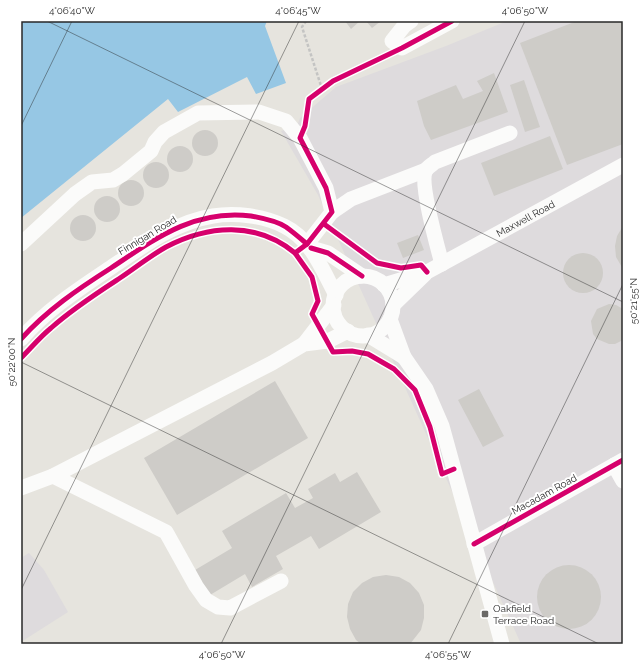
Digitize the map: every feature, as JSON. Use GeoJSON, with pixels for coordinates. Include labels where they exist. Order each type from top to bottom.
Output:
{"type":"FeatureCollection","features":[{"type":"Feature","properties":{"kind":"street"},"geometry":{"type":"LineString","coordinates":[[411,21],[404,26],[392,41],[402,48],[452,21]]}},
{"type":"Feature","properties":{"kind":"street"},"geometry":{"type":"LineString","coordinates":[[418,21],[435,30]]}},
{"type":"Feature","properties":{"kind":"street"},"geometry":{"type":"LineString","coordinates":[[21,244],[75,194],[92,182],[113,180],[123,174],[151,151],[155,142],[164,132],[198,113],[259,112],[286,121],[300,138],[326,188],[332,212]]}},
{"type":"Feature","properties":{"kind":"street"},"geometry":{"type":"LineString","coordinates":[[442,264],[424,179],[426,170],[435,162],[510,133]]}},
{"type":"Feature","properties":{"kind":"street","name":"Maxwell Road"},"geometry":{"type":"LineString","coordinates":[[384,285],[427,272],[623,165]]}},
{"type":"Feature","properties":{"kind":"street"},"geometry":{"type":"LineString","coordinates":[[309,246],[332,212],[352,199],[405,172],[426,170]]}},
{"type":"Feature","properties":{"kind":"street","name":"Finnigan Road"},"geometry":{"type":"LineString","coordinates":[[21,339],[34,324],[54,306],[154,239],[184,224],[213,215],[240,215],[262,218],[285,226],[309,246],[328,253],[362,276]]}},
{"type":"Feature","properties":{"kind":"street","name":"Finnigan Road"},"geometry":{"type":"LineString","coordinates":[[309,246],[335,300]]}},
{"type":"Feature","properties":{"kind":"street","name":"Maxwell Road"},"geometry":{"type":"LineString","coordinates":[[392,312],[427,272]]}},
{"type":"Feature","properties":{"kind":"street"},"geometry":{"type":"LineString","coordinates":[[304,344],[346,282],[362,276],[378,280],[391,294],[392,312],[404,357],[426,389],[442,426],[502,644]]}},
{"type":"Feature","properties":{"kind":"street"},"geometry":{"type":"LineString","coordinates":[[335,300],[337,320],[348,331],[354,334],[368,335],[381,330],[392,312]]}},
{"type":"Feature","properties":{"kind":"street"},"geometry":{"type":"LineString","coordinates":[[28,486],[53,476],[272,363],[304,344],[328,341],[348,331]]}},
{"type":"Feature","properties":{"kind":"street"},"geometry":{"type":"LineString","coordinates":[[368,335],[404,357]]}},
{"type":"Feature","properties":{"kind":"street"},"geometry":{"type":"LineString","coordinates":[[618,463],[623,481]]}},
{"type":"Feature","properties":{"kind":"street","name":"Macadam Road"},"geometry":{"type":"LineString","coordinates":[[474,544],[618,463]]}},
{"type":"Feature","properties":{"kind":"street"},"geometry":{"type":"LineString","coordinates":[[53,476],[166,532],[196,586],[206,600],[218,607],[230,608],[281,581]]}},
{"type":"Feature","properties":{"kind":"path"},"geometry":{"type":"LineString","coordinates":[[306,21],[302,27],[322,89]]}},
{"type":"Feature","properties":{"kind":"path"},"geometry":{"type":"LineString","coordinates":[[300,138],[306,126],[309,99],[333,81],[402,48]]}},
{"type":"Feature","properties":{"kind":"shaded area"},"geometry":{"type":"Polygon","coordinates":[[[507,21],[623,21],[623,644],[521,644],[318,195],[281,131],[297,126],[300,118],[336,87],[446,46],[507,21]]]}},
{"type":"Feature","properties":{"kind":"shaded area"},"geometry":{"type":"Polygon","coordinates":[[[29,553],[44,570],[68,612],[21,642],[21,558],[29,553]]]}},
{"type":"Feature","properties":{"kind":"water"},"geometry":{"type":"Polygon","coordinates":[[[21,21],[267,21],[265,26],[286,83],[256,94],[247,77],[178,112],[168,99],[21,218],[21,21]]]}},
{"type":"Feature","properties":{"kind":"building"},"geometry":{"type":"Polygon","coordinates":[[[345,21],[360,21],[351,29],[345,21]]]}},
{"type":"Feature","properties":{"kind":"building"},"geometry":{"type":"Polygon","coordinates":[[[366,21],[381,21],[372,28],[366,21]]]}},
{"type":"Feature","properties":{"kind":"building"},"geometry":{"type":"Polygon","coordinates":[[[577,21],[623,21],[623,144],[567,165],[520,43],[577,21]]]}},
{"type":"Feature","properties":{"kind":"building"},"geometry":{"type":"Polygon","coordinates":[[[494,73],[508,112],[431,140],[424,126],[417,101],[456,85],[463,99],[483,91],[477,81],[494,73]]]}},
{"type":"Feature","properties":{"kind":"building"},"geometry":{"type":"Polygon","coordinates":[[[524,80],[540,127],[525,132],[510,85],[524,80]]]}},
{"type":"Feature","properties":{"kind":"building"},"geometry":{"type":"Polygon","coordinates":[[[205,130],[214,134],[218,143],[214,152],[205,156],[196,152],[192,143],[196,134],[205,130]]]}},
{"type":"Feature","properties":{"kind":"building"},"geometry":{"type":"Polygon","coordinates":[[[550,136],[563,169],[494,196],[481,163],[550,136]]]}},
{"type":"Feature","properties":{"kind":"building"},"geometry":{"type":"Polygon","coordinates":[[[180,146],[189,150],[193,159],[189,168],[180,172],[171,168],[167,159],[171,150],[180,146]]]}},
{"type":"Feature","properties":{"kind":"building"},"geometry":{"type":"Polygon","coordinates":[[[156,162],[165,166],[169,175],[165,184],[156,188],[147,184],[143,175],[147,166],[156,162]]]}},
{"type":"Feature","properties":{"kind":"building"},"geometry":{"type":"Polygon","coordinates":[[[131,180],[140,184],[144,193],[140,202],[131,206],[122,202],[118,193],[122,184],[131,180]]]}},
{"type":"Feature","properties":{"kind":"building"},"geometry":{"type":"Polygon","coordinates":[[[107,196],[116,200],[120,209],[116,218],[107,222],[98,218],[94,209],[98,200],[107,196]]]}},
{"type":"Feature","properties":{"kind":"building"},"geometry":{"type":"Polygon","coordinates":[[[83,215],[92,219],[96,228],[92,237],[83,241],[74,237],[70,228],[74,219],[83,215]]]}},
{"type":"Feature","properties":{"kind":"building"},"geometry":{"type":"Polygon","coordinates":[[[623,226],[623,269],[616,257],[615,246],[617,236],[623,226]]]}},
{"type":"Feature","properties":{"kind":"building"},"geometry":{"type":"Polygon","coordinates":[[[418,235],[424,250],[403,258],[397,243],[418,235]]]}},
{"type":"Feature","properties":{"kind":"building"},"geometry":{"type":"Polygon","coordinates":[[[583,253],[594,256],[600,262],[603,273],[600,284],[594,290],[583,293],[572,290],[566,284],[563,273],[566,262],[572,256],[583,253]]]}},
{"type":"Feature","properties":{"kind":"building"},"geometry":{"type":"Polygon","coordinates":[[[609,304],[616,305],[623,309],[623,340],[615,344],[609,344],[597,339],[593,334],[591,321],[597,309],[609,304]]]}},
{"type":"Feature","properties":{"kind":"building"},"geometry":{"type":"Polygon","coordinates":[[[275,381],[308,438],[177,515],[144,458],[275,381]]]}},
{"type":"Feature","properties":{"kind":"building"},"geometry":{"type":"Polygon","coordinates":[[[479,389],[504,436],[483,447],[458,400],[479,389]]]}},
{"type":"Feature","properties":{"kind":"building"},"geometry":{"type":"Polygon","coordinates":[[[357,472],[381,512],[319,549],[311,536],[276,556],[283,569],[252,587],[245,574],[210,595],[195,570],[232,548],[222,531],[286,493],[295,508],[313,498],[308,489],[335,473],[340,482],[357,472]]]}},
{"type":"Feature","properties":{"kind":"building"},"geometry":{"type":"Polygon","coordinates":[[[569,565],[581,567],[592,574],[599,585],[601,597],[599,609],[592,620],[581,627],[569,629],[557,627],[546,620],[539,609],[537,597],[539,585],[546,574],[557,567],[569,565]]]}},
{"type":"Feature","properties":{"kind":"building"},"geometry":{"type":"Polygon","coordinates":[[[386,575],[399,577],[410,583],[419,593],[424,605],[424,618],[421,630],[410,644],[361,644],[356,640],[350,629],[347,617],[348,604],[353,592],[362,583],[373,577],[386,575]]]}},
{"type":"Feature","properties":{"kind":"cycle path"},"geometry":{"type":"LineString","coordinates":[[21,358],[47,331],[76,308],[154,254],[182,240],[198,234],[232,230],[248,231],[264,235],[295,253],[307,244],[332,212],[326,188],[300,138],[305,126],[309,99],[333,81],[402,48],[452,21]]}},
{"type":"Feature","properties":{"kind":"cycle path"},"geometry":{"type":"LineString","coordinates":[[21,339],[31,328],[63,300],[144,246],[177,228],[194,221],[231,215],[251,216],[278,223],[307,244]]}},
{"type":"Feature","properties":{"kind":"cycle path"},"geometry":{"type":"LineString","coordinates":[[324,224],[377,263],[401,268],[421,265],[427,272]]}},
{"type":"Feature","properties":{"kind":"cycle path"},"geometry":{"type":"LineString","coordinates":[[311,248],[328,253],[362,276]]}},
{"type":"Feature","properties":{"kind":"cycle path"},"geometry":{"type":"LineString","coordinates":[[295,253],[312,277],[318,301],[312,314],[333,352],[352,351],[368,354],[394,369],[415,390],[430,427],[442,474],[454,469]]}},
{"type":"Feature","properties":{"kind":"cycle path"},"geometry":{"type":"LineString","coordinates":[[474,544],[623,460]]}},
{"type":"Feature","properties":{"kind":"place","name":"Oakfield Terrace Road"},"geometry":{"type":"Point","coordinates":[485,614]}}]}
